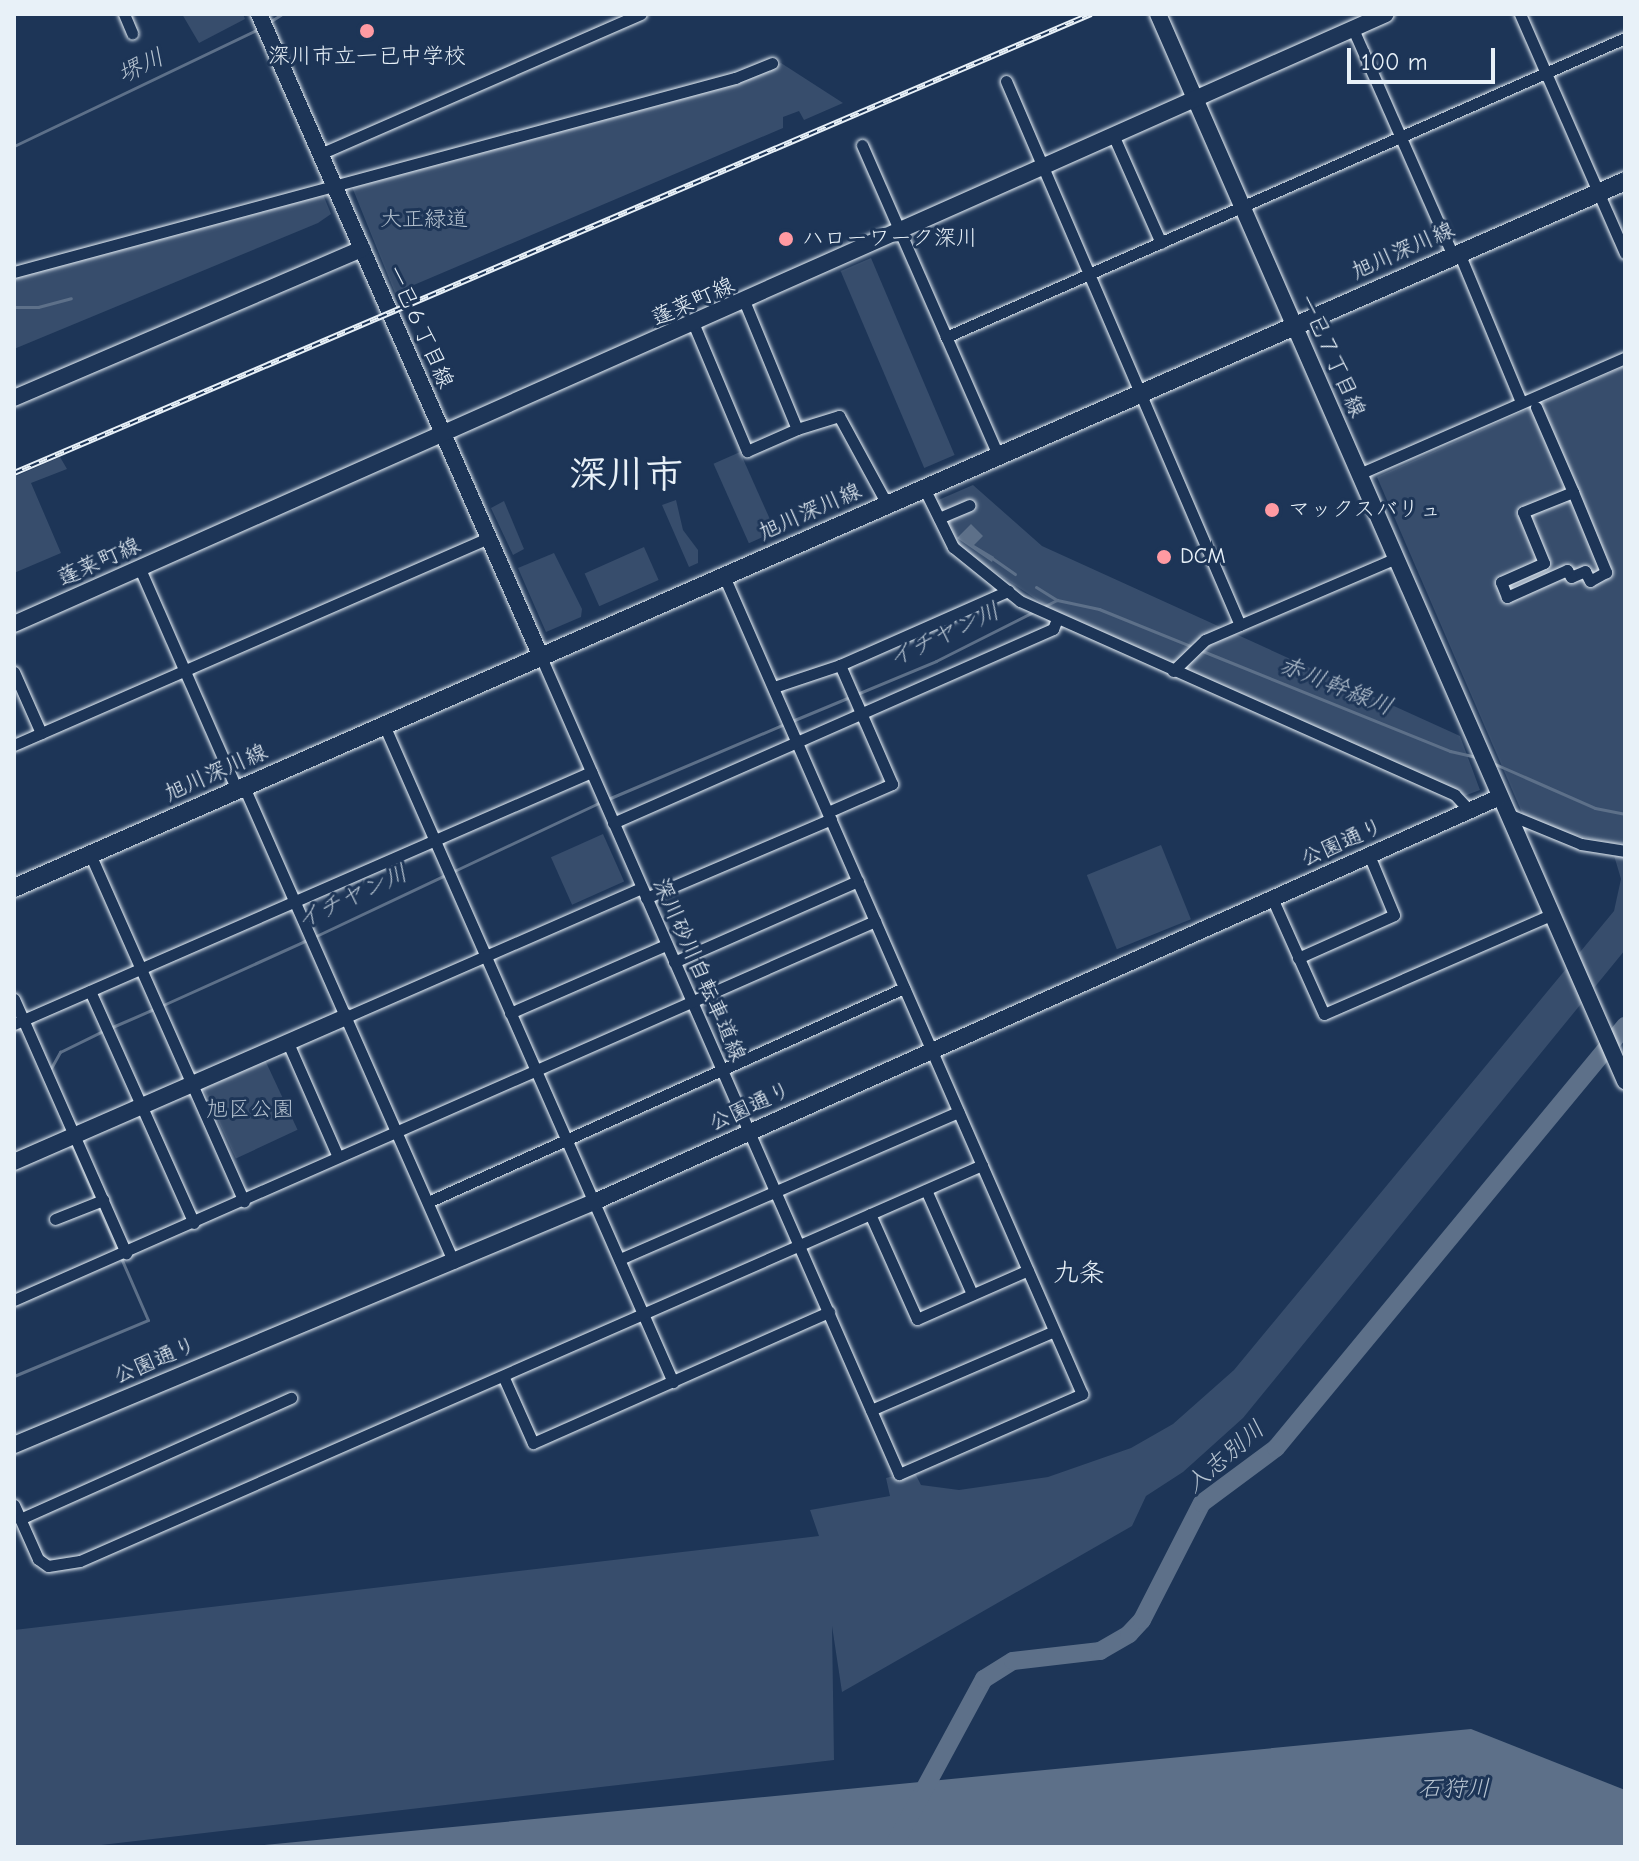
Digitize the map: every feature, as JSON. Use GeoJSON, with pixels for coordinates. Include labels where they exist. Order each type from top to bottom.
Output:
{"type":"FeatureCollection","features":[{"type":"Feature","properties":{"kind":"main road","name":"旭川深川線"},"geometry":{"type":"LineString","coordinates":[[14,888],[1625,181]]}},
{"type":"Feature","properties":{"kind":"street"},"geometry":{"type":"LineString","coordinates":[[124,14],[132,33]]}},
{"type":"Feature","properties":{"kind":"street"},"geometry":{"type":"LineString","coordinates":[[320,154],[641,14]]}},
{"type":"Feature","properties":{"kind":"street","name":"一已７丁目線"},"geometry":{"type":"LineString","coordinates":[[1158,14],[1625,1081]]}},
{"type":"Feature","properties":{"kind":"street","name":"蓬莱町線"},"geometry":{"type":"LineString","coordinates":[[14,624],[903,233],[1386,14]]}},
{"type":"Feature","properties":{"kind":"street"},"geometry":{"type":"LineString","coordinates":[[1520,14],[1625,253]]}},
{"type":"Feature","properties":{"kind":"street","name":"一已６丁目線"},"geometry":{"type":"LineString","coordinates":[[259,15],[541,657]]}},
{"type":"Feature","properties":{"kind":"street"},"geometry":{"type":"LineString","coordinates":[[1353,29],[1521,402]]}},
{"type":"Feature","properties":{"kind":"street"},"geometry":{"type":"LineString","coordinates":[[946,337],[1625,38]]}},
{"type":"Feature","properties":{"kind":"street"},"geometry":{"type":"LineString","coordinates":[[14,272],[735,78],[772,63]]}},
{"type":"Feature","properties":{"kind":"street"},"geometry":{"type":"LineString","coordinates":[[1006,81],[1086,276],[1240,625]]}},
{"type":"Feature","properties":{"kind":"street"},"geometry":{"type":"LineString","coordinates":[[1114,137],[1161,243]]}},
{"type":"Feature","properties":{"kind":"street"},"geometry":{"type":"LineString","coordinates":[[862,145],[998,455]]}},
{"type":"Feature","properties":{"kind":"street"},"geometry":{"type":"LineString","coordinates":[[14,398],[362,249]]}},
{"type":"Feature","properties":{"kind":"street"},"geometry":{"type":"LineString","coordinates":[[745,303],[797,429]]}},
{"type":"Feature","properties":{"kind":"street"},"geometry":{"type":"LineString","coordinates":[[694,325],[747,451],[797,429],[839,416],[887,504]]}},
{"type":"Feature","properties":{"kind":"street"},"geometry":{"type":"LineString","coordinates":[[1359,474],[1625,358]]}},
{"type":"Feature","properties":{"kind":"street"},"geometry":{"type":"LineString","coordinates":[[1536,407],[1573,492],[1606,572],[1590,581],[1585,571],[1571,577],[1567,570],[1507,597],[1501,582],[1544,563],[1523,512],[1573,492]]}},
{"type":"Feature","properties":{"kind":"street"},"geometry":{"type":"LineString","coordinates":[[924,488],[953,547],[1008,591],[1057,619],[1455,795],[1469,810]]}},
{"type":"Feature","properties":{"kind":"street"},"geometry":{"type":"LineString","coordinates":[[939,518],[969,505]]}},
{"type":"Feature","properties":{"kind":"street"},"geometry":{"type":"LineString","coordinates":[[14,745],[488,538]]}},
{"type":"Feature","properties":{"kind":"street"},"geometry":{"type":"LineString","coordinates":[[1173,671],[1205,640],[1396,558]]}},
{"type":"Feature","properties":{"kind":"street"},"geometry":{"type":"LineString","coordinates":[[140,569],[296,901],[454,1263]]}},
{"type":"Feature","properties":{"kind":"street"},"geometry":{"type":"LineString","coordinates":[[724,576],[1054,1331],[871,1410]]}},
{"type":"Feature","properties":{"kind":"street"},"geometry":{"type":"LineString","coordinates":[[774,687],[840,665],[1008,591]]}},
{"type":"Feature","properties":{"kind":"street"},"geometry":{"type":"LineString","coordinates":[[613,823],[1053,629],[1057,619]]}},
{"type":"Feature","properties":{"kind":"street","name":"深川砂川自転車道線"},"geometry":{"type":"LineString","coordinates":[[541,657],[899,1474],[1082,1394],[1054,1331]]}},
{"type":"Feature","properties":{"kind":"street"},"geometry":{"type":"LineString","coordinates":[[14,1162],[485,955],[644,893],[829,815],[892,784],[840,665]]}},
{"type":"Feature","properties":{"kind":"street"},"geometry":{"type":"LineString","coordinates":[[14,672],[41,733]]}},
{"type":"Feature","properties":{"kind":"street"},"geometry":{"type":"LineString","coordinates":[[384,725],[673,1382]]}},
{"type":"Feature","properties":{"kind":"street"},"geometry":{"type":"LineString","coordinates":[[19,1022],[591,772]]}},
{"type":"Feature","properties":{"kind":"street","name":"公園通り"},"geometry":{"type":"LineString","coordinates":[[14,1445],[594,1202],[930,1048],[1500,797]]}},
{"type":"Feature","properties":{"kind":"street"},"geometry":{"type":"LineString","coordinates":[[1508,814],[1581,844],[1625,851]]}},
{"type":"Feature","properties":{"kind":"street"},"geometry":{"type":"LineString","coordinates":[[90,854],[244,1201]]}},
{"type":"Feature","properties":{"kind":"street"},"geometry":{"type":"LineString","coordinates":[[1298,958],[1394,915],[1369,855]]}},
{"type":"Feature","properties":{"kind":"street"},"geometry":{"type":"LineString","coordinates":[[674,962],[858,881]]}},
{"type":"Feature","properties":{"kind":"street"},"geometry":{"type":"LineString","coordinates":[[1272,898],[1324,1014],[1553,914]]}},
{"type":"Feature","properties":{"kind":"street"},"geometry":{"type":"LineString","coordinates":[[14,1300],[875,921]]}},
{"type":"Feature","properties":{"kind":"street"},"geometry":{"type":"LineString","coordinates":[[510,1013],[666,945]]}},
{"type":"Feature","properties":{"kind":"street"},"geometry":{"type":"LineString","coordinates":[[428,1202],[904,988]]}},
{"type":"Feature","properties":{"kind":"street"},"geometry":{"type":"LineString","coordinates":[[90,991],[194,1223]]}},
{"type":"Feature","properties":{"kind":"street"},"geometry":{"type":"LineString","coordinates":[[14,999],[19,1022],[75,1136],[126,1253]]}},
{"type":"Feature","properties":{"kind":"street"},"geometry":{"type":"LineString","coordinates":[[288,1043],[338,1157]]}},
{"type":"Feature","properties":{"kind":"street"},"geometry":{"type":"LineString","coordinates":[[620,1259],[958,1112]]}},
{"type":"Feature","properties":{"kind":"street"},"geometry":{"type":"LineString","coordinates":[[14,1505],[38,1559],[48,1566],[80,1561],[504,1378],[982,1165]]}},
{"type":"Feature","properties":{"kind":"street"},"geometry":{"type":"LineString","coordinates":[[926,1190],[972,1294]]}},
{"type":"Feature","properties":{"kind":"street"},"geometry":{"type":"LineString","coordinates":[[55,1219],[103,1200]]}},
{"type":"Feature","properties":{"kind":"street"},"geometry":{"type":"LineString","coordinates":[[870,1214],[917,1319],[1028,1270]]}},
{"type":"Feature","properties":{"kind":"street"},"geometry":{"type":"LineString","coordinates":[[504,1378],[533,1443],[829,1312]]}},
{"type":"Feature","properties":{"kind":"street"},"geometry":{"type":"LineString","coordinates":[[20,1519],[291,1398]]}},
{"type":"Feature","properties":{"kind":"green space"},"geometry":{"type":"Polygon","coordinates":[[[182,14],[243,14],[245,19],[199,43],[182,14]]]}},
{"type":"Feature","properties":{"kind":"green space","name":"大正緑道"},"geometry":{"type":"Polygon","coordinates":[[[781,63],[843,103],[804,120],[799,111],[783,117],[783,128],[395,293],[350,182],[734,82],[781,63]]]}},
{"type":"Feature","properties":{"kind":"green space","name":"大正緑道"},"geometry":{"type":"Polygon","coordinates":[[[322,192],[331,214],[318,223],[14,349],[14,278],[322,192]]]}},
{"type":"Feature","properties":{"kind":"green space"},"geometry":{"type":"Polygon","coordinates":[[[871,258],[955,455],[924,468],[841,271],[871,258]]]}},
{"type":"Feature","properties":{"kind":"green space"},"geometry":{"type":"Polygon","coordinates":[[[1625,366],[1625,843],[1612,843],[1564,833],[1523,815],[1377,477],[1625,366]]]}},
{"type":"Feature","properties":{"kind":"green space"},"geometry":{"type":"Polygon","coordinates":[[[740,452],[775,531],[749,543],[714,464],[740,452]]]}},
{"type":"Feature","properties":{"kind":"green space"},"geometry":{"type":"Polygon","coordinates":[[[60,457],[67,469],[31,483],[61,553],[14,573],[14,477],[60,457]]]}},
{"type":"Feature","properties":{"kind":"green space"},"geometry":{"type":"Polygon","coordinates":[[[973,485],[1042,546],[1460,736],[1480,790],[1464,796],[1059,614],[957,547],[936,501],[973,485]]]}},
{"type":"Feature","properties":{"kind":"green space"},"geometry":{"type":"Polygon","coordinates":[[[676,500],[683,530],[698,550],[698,563],[689,567],[662,505],[676,500]]]}},
{"type":"Feature","properties":{"kind":"green space"},"geometry":{"type":"Polygon","coordinates":[[[504,501],[524,549],[513,555],[491,508],[504,501]]]}},
{"type":"Feature","properties":{"kind":"green space"},"geometry":{"type":"Polygon","coordinates":[[[644,547],[659,580],[599,606],[585,573],[644,547]]]}},
{"type":"Feature","properties":{"kind":"green space"},"geometry":{"type":"Polygon","coordinates":[[[554,553],[582,609],[581,617],[546,632],[518,568],[554,553]]]}},
{"type":"Feature","properties":{"kind":"green space"},"geometry":{"type":"Polygon","coordinates":[[[603,834],[624,882],[572,905],[551,857],[603,834]]]}},
{"type":"Feature","properties":{"kind":"green space"},"geometry":{"type":"Polygon","coordinates":[[[1161,845],[1191,919],[1117,949],[1087,875],[1161,845]]]}},
{"type":"Feature","properties":{"kind":"green space"},"geometry":{"type":"Polygon","coordinates":[[[1625,851],[1625,950],[1243,1418],[1183,1472],[1146,1496],[1132,1526],[842,1692],[832,1626],[834,1760],[84,1847],[14,1847],[14,1630],[819,1536],[810,1510],[890,1496],[886,1478],[914,1471],[921,1485],[959,1490],[1048,1477],[1131,1448],[1173,1424],[1234,1370],[1614,911],[1621,879],[1613,852],[1625,851]]]}},
{"type":"Feature","properties":{"kind":"green space","name":"旭区公園"},"geometry":{"type":"Polygon","coordinates":[[[265,1060],[298,1130],[236,1159],[203,1089],[265,1060]]]}},
{"type":"Feature","properties":{"kind":"water"},"geometry":{"type":"Polygon","coordinates":[[[971,524],[983,536],[974,545],[994,557],[992,562],[957,538],[971,524]]]}},
{"type":"Feature","properties":{"kind":"water","name":"石狩川"},"geometry":{"type":"Polygon","coordinates":[[[1471,1729],[1625,1790],[1625,1847],[244,1847],[1471,1729]]]}},
{"type":"Feature","properties":{"kind":"waterway","name":"堺川"},"geometry":{"type":"LineString","coordinates":[[268,23],[282,14]]}},
{"type":"Feature","properties":{"kind":"waterway","name":"堺川"},"geometry":{"type":"LineString","coordinates":[[14,146],[258,29]]}},
{"type":"Feature","properties":{"kind":"waterway"},"geometry":{"type":"LineString","coordinates":[[14,307],[38,307],[71,298]]}},
{"type":"Feature","properties":{"kind":"waterway","name":"赤川幹線川"},"geometry":{"type":"LineString","coordinates":[[992,558],[1015,574]]}},
{"type":"Feature","properties":{"kind":"waterway","name":"赤川幹線川"},"geometry":{"type":"LineString","coordinates":[[1036,587],[1057,600],[1099,609],[1193,647]]}},
{"type":"Feature","properties":{"kind":"waterway","name":"イチヤン川"},"geometry":{"type":"LineString","coordinates":[[1043,607],[1057,600]]}},
{"type":"Feature","properties":{"kind":"waterway","name":"イチヤン川"},"geometry":{"type":"LineString","coordinates":[[792,721],[936,661],[1033,612]]}},
{"type":"Feature","properties":{"kind":"waterway","name":"赤川幹線川"},"geometry":{"type":"LineString","coordinates":[[1200,650],[1450,751],[1477,757]]}},
{"type":"Feature","properties":{"kind":"waterway","name":"イチヤン川"},"geometry":{"type":"LineString","coordinates":[[608,799],[785,724]]}},
{"type":"Feature","properties":{"kind":"waterway","name":"赤川幹線川"},"geometry":{"type":"LineString","coordinates":[[1495,764],[1595,808],[1625,814]]}},
{"type":"Feature","properties":{"kind":"waterway","name":"イチヤン川"},"geometry":{"type":"LineString","coordinates":[[452,872],[601,802]]}},
{"type":"Feature","properties":{"kind":"waterway","name":"イチヤン川"},"geometry":{"type":"LineString","coordinates":[[314,937],[445,875]]}},
{"type":"Feature","properties":{"kind":"waterway","name":"イチヤン川"},"geometry":{"type":"LineString","coordinates":[[161,1006],[307,940]]}},
{"type":"Feature","properties":{"kind":"waterway","name":"イチヤン川"},"geometry":{"type":"LineString","coordinates":[[110,1028],[154,1009]]}},
{"type":"Feature","properties":{"kind":"waterway","name":"入志別川"},"geometry":{"type":"LineString","coordinates":[[893,1847],[984,1679],[1013,1661],[1100,1651],[1129,1634],[1142,1620],[1202,1503],[1276,1448],[1625,1026]]}},
{"type":"Feature","properties":{"kind":"waterway","name":"イチヤン川"},"geometry":{"type":"LineString","coordinates":[[50,1070],[60,1052],[103,1031]]}},
{"type":"Feature","properties":{"kind":"waterway","name":"イチヤン川"},"geometry":{"type":"LineString","coordinates":[[14,1376],[148,1320],[72,1145]]}},
{"type":"Feature","properties":{"kind":"railway"},"geometry":{"type":"LineString","coordinates":[[14,473],[1091,14]]}},
{"type":"Feature","properties":{"kind":"place","name":"深川市立一已中学校"},"geometry":{"type":"Point","coordinates":[367,31]}},
{"type":"Feature","properties":{"kind":"place","name":"ハローワーク深川"},"geometry":{"type":"Point","coordinates":[786,239]}},
{"type":"Feature","properties":{"kind":"place","name":"マックスバリュ"},"geometry":{"type":"Point","coordinates":[1272,510]}},
{"type":"Feature","properties":{"kind":"place","name":"DCM"},"geometry":{"type":"Point","coordinates":[1164,557]}},
{"type":"Feature","properties":{"kind":"district","name":"深川市"},"geometry":{"type":"Point","coordinates":[626,476]}},
{"type":"Feature","properties":{"kind":"district","name":"九条"},"geometry":{"type":"Point","coordinates":[1079,1274]}}]}
